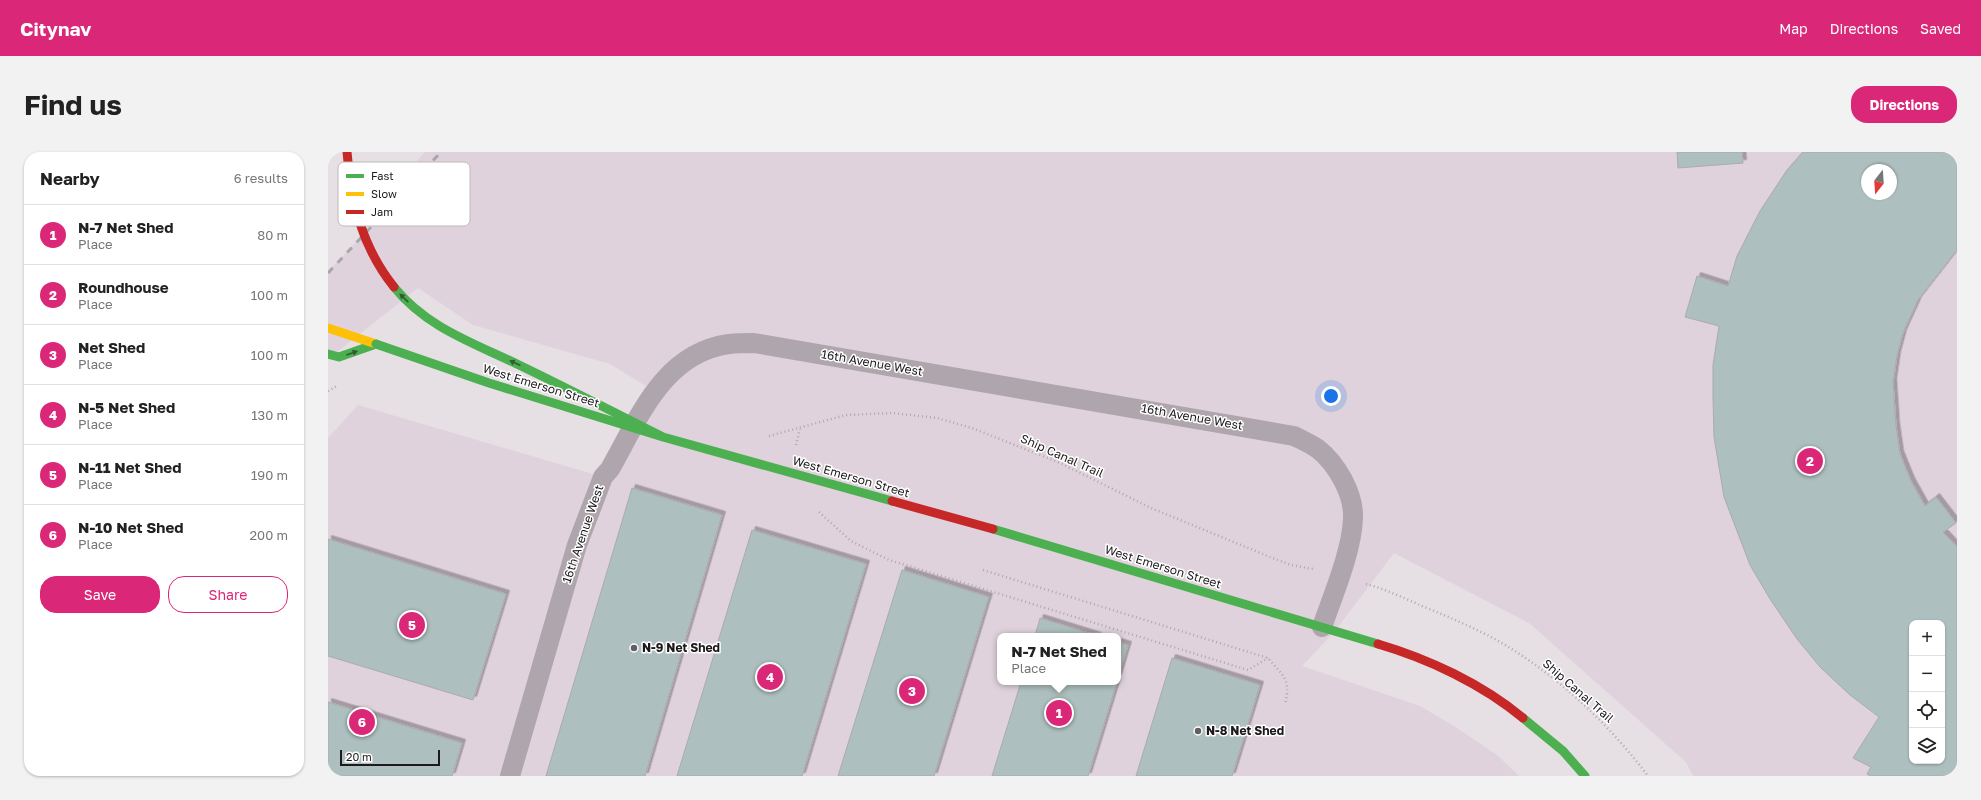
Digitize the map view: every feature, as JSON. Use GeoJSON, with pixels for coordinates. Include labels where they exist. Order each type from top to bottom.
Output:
{"type":"FeatureCollection","features":[{"type":"Feature","properties":{"kind":"main road"},"geometry":{"type":"LineString","coordinates":[[347,152],[347,162]]}},
{"type":"Feature","properties":{"kind":"main road"},"geometry":{"type":"LineString","coordinates":[[358,226],[370,252],[384,275],[410,304],[441,328],[663,437]]}},
{"type":"Feature","properties":{"kind":"main road","name":"West Emerson Street"},"geometry":{"type":"LineString","coordinates":[[328,328],[489,383],[663,437],[993,529],[1388,647],[1452,672],[1510,707],[1563,751],[1585,776]]}},
{"type":"Feature","properties":{"kind":"main road"},"geometry":{"type":"LineString","coordinates":[[328,354],[339,357],[376,344]]}},
{"type":"Feature","properties":{"kind":"lane","name":"16th Avenue West"},"geometry":{"type":"LineString","coordinates":[[510,776],[577,545],[603,478],[610,469],[654,391],[668,374],[680,364],[711,348],[730,344],[754,343],[1294,436],[1317,448],[1334,464],[1347,486],[1353,517],[1350,539],[1322,627]]}},
{"type":"Feature","properties":{"kind":"path","name":"Ship Canal Trail"},"geometry":{"type":"LineString","coordinates":[[800,428],[846,415],[892,413],[937,418],[965,426],[1060,463],[1158,511],[1291,565],[1306,567]]}},
{"type":"Feature","properties":{"kind":"path"},"geometry":{"type":"LineString","coordinates":[[851,541],[889,560],[1248,670],[1268,658]]}},
{"type":"Feature","properties":{"kind":"path"},"geometry":{"type":"LineString","coordinates":[[983,570],[1268,658],[1287,682],[1288,691],[1285,705]]}},
{"type":"Feature","properties":{"kind":"path","name":"Ship Canal Trail"},"geometry":{"type":"LineString","coordinates":[[1374,586],[1457,620],[1494,639],[1549,675],[1592,712],[1630,753],[1648,776]]}},
{"type":"Feature","properties":{"kind":"shaded area"},"geometry":{"type":"Polygon","coordinates":[[[425,152],[1957,152],[1957,776],[1693,776],[1686,762],[1529,623],[1394,553],[1335,631],[1302,666],[1420,706],[1457,728],[1497,755],[1519,776],[328,776],[328,438],[358,405],[603,477],[654,391],[610,364],[473,325],[418,288],[328,359],[328,271],[372,226],[470,226],[470,162],[416,162],[425,152]]]}},
{"type":"Feature","properties":{"kind":"building"},"geometry":{"type":"Polygon","coordinates":[[[1677,152],[1742,152],[1743,163],[1678,168],[1677,152]]]}},
{"type":"Feature","properties":{"kind":"building"},"geometry":{"type":"Polygon","coordinates":[[[1803,152],[1957,152],[1957,250],[1918,300],[1903,333],[1897,355],[1893,382],[1896,426],[1900,454],[1911,481],[1925,506],[1936,497],[1956,523],[1943,532],[1957,547],[1957,776],[1870,776],[1867,774],[1871,767],[1853,758],[1879,717],[1850,695],[1820,667],[1797,639],[1770,599],[1750,565],[1724,497],[1714,437],[1713,365],[1719,326],[1685,317],[1697,276],[1728,286],[1737,256],[1760,211],[1787,170],[1803,152]]]}},
{"type":"Feature","properties":{"kind":"building","name":"N-9 Net Shed"},"geometry":{"type":"Polygon","coordinates":[[[632,488],[722,515],[645,776],[546,776],[632,488]]]}},
{"type":"Feature","properties":{"kind":"building"},"geometry":{"type":"Polygon","coordinates":[[[752,530],[866,564],[802,776],[677,776],[752,530]]]}},
{"type":"Feature","properties":{"kind":"building"},"geometry":{"type":"Polygon","coordinates":[[[328,539],[506,594],[473,700],[328,656],[328,539]]]}},
{"type":"Feature","properties":{"kind":"building"},"geometry":{"type":"Polygon","coordinates":[[[902,570],[989,597],[934,776],[838,776],[902,570]]]}},
{"type":"Feature","properties":{"kind":"building"},"geometry":{"type":"Polygon","coordinates":[[[1040,618],[1088,633],[1036,633],[1040,618]]]}},
{"type":"Feature","properties":{"kind":"building"},"geometry":{"type":"Polygon","coordinates":[[[1121,643],[1128,645],[1121,668],[1121,643]]]}},
{"type":"Feature","properties":{"kind":"building","name":"N-8 Net Shed"},"geometry":{"type":"Polygon","coordinates":[[[1172,658],[1260,685],[1232,776],[1136,776],[1172,658]]]}},
{"type":"Feature","properties":{"kind":"building"},"geometry":{"type":"Polygon","coordinates":[[[1020,685],[1116,685],[1088,776],[992,776],[1020,685]]]}},
{"type":"Feature","properties":{"kind":"building"},"geometry":{"type":"Polygon","coordinates":[[[328,702],[462,743],[452,776],[328,776],[328,702]]]}},
{"type":"Feature","properties":{"kind":"railway"},"geometry":{"type":"LineString","coordinates":[[432,162],[441,152]]}},
{"type":"Feature","properties":{"kind":"railway"},"geometry":{"type":"LineString","coordinates":[[328,273],[372,226]]}},
{"type":"Feature","properties":{"kind":"traffic: fast"},"geometry":{"type":"LineString","coordinates":[[394,287],[421,313],[452,333],[663,437]]}},
{"type":"Feature","properties":{"kind":"traffic: fast"},"geometry":{"type":"LineString","coordinates":[[328,354],[339,357],[376,344]]}},
{"type":"Feature","properties":{"kind":"traffic: fast"},"geometry":{"type":"LineString","coordinates":[[376,344],[489,383],[663,437],[892,501]]}},
{"type":"Feature","properties":{"kind":"traffic: fast"},"geometry":{"type":"LineString","coordinates":[[993,529],[1378,644]]}},
{"type":"Feature","properties":{"kind":"traffic: fast"},"geometry":{"type":"LineString","coordinates":[[1523,718],[1563,751],[1585,776]]}},
{"type":"Feature","properties":{"kind":"traffic: slow"},"geometry":{"type":"LineString","coordinates":[[328,328],[376,344]]}},
{"type":"Feature","properties":{"kind":"traffic: jam"},"geometry":{"type":"LineString","coordinates":[[347,152],[348,162]]}},
{"type":"Feature","properties":{"kind":"traffic: jam"},"geometry":{"type":"LineString","coordinates":[[361,226],[374,256],[394,287]]}},
{"type":"Feature","properties":{"kind":"traffic: jam"},"geometry":{"type":"LineString","coordinates":[[892,501],[993,529]]}},
{"type":"Feature","properties":{"kind":"traffic: jam"},"geometry":{"type":"LineString","coordinates":[[1378,644],[1416,657],[1454,674],[1490,694],[1523,718]]}},
{"type":"Feature","properties":{"kind":"place","name":"Roundhouse"},"geometry":{"type":"Point","coordinates":[1810,461]}},
{"type":"Feature","properties":{"kind":"place","name":"N-11 Net Shed"},"geometry":{"type":"Point","coordinates":[412,625]}},
{"type":"Feature","properties":{"kind":"place","name":"N-9 Net Shed"},"geometry":{"type":"Point","coordinates":[634,648]}},
{"type":"Feature","properties":{"kind":"place","name":"N-5 Net Shed"},"geometry":{"type":"Point","coordinates":[770,677]}},
{"type":"Feature","properties":{"kind":"place","name":"Net Shed"},"geometry":{"type":"Point","coordinates":[912,691]}},
{"type":"Feature","properties":{"kind":"place","name":"N-7 Net Shed"},"geometry":{"type":"Point","coordinates":[1059,713]}},
{"type":"Feature","properties":{"kind":"place","name":"N-10 Net Shed"},"geometry":{"type":"Point","coordinates":[362,722]}},
{"type":"Feature","properties":{"kind":"place","name":"N-8 Net Shed"},"geometry":{"type":"Point","coordinates":[1198,731]}}]}
